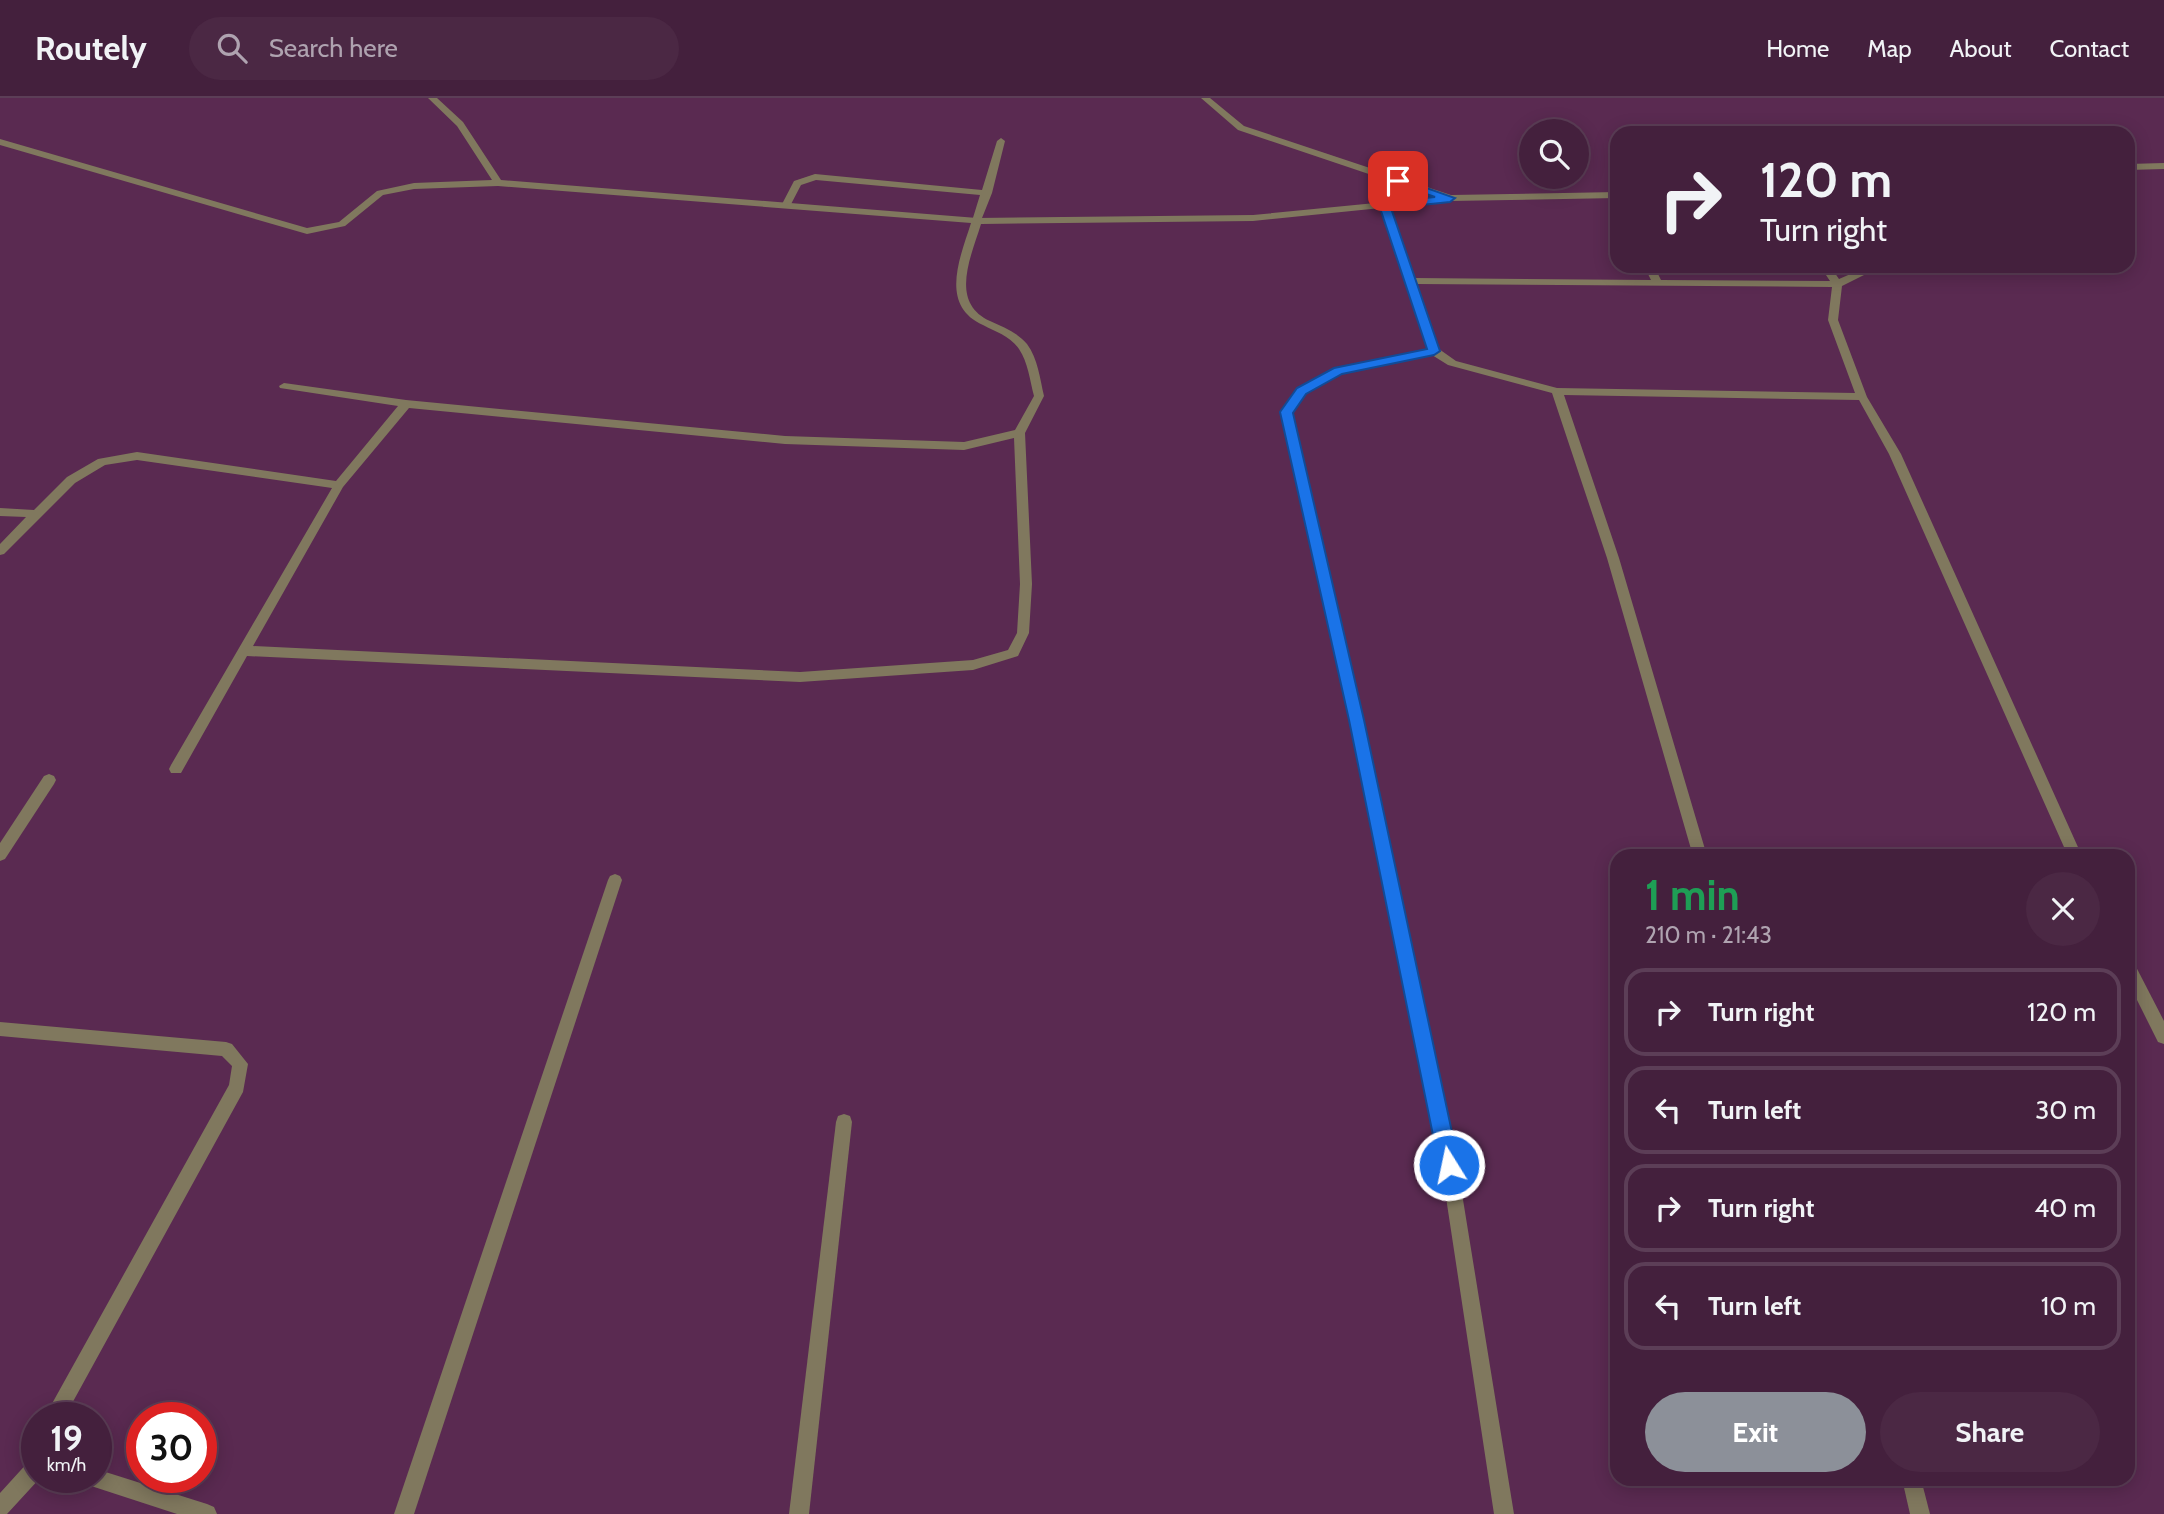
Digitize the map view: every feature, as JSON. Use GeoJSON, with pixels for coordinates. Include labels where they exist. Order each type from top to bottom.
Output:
{"type":"FeatureCollection","features":[{"type":"Feature","properties":{"kind":"street"},"geometry":{"type":"LineString","coordinates":[[432,98],[460,124],[498,183]]}},
{"type":"Feature","properties":{"kind":"street"},"geometry":{"type":"LineString","coordinates":[[1205,98],[1241,128],[1450,198]]}},
{"type":"Feature","properties":{"kind":"street"},"geometry":{"type":"LineString","coordinates":[[246,651],[800,677],[974,665],[1013,653],[1023,633],[1026,584],[1019,433],[1039,396],[1031,363],[1018,341],[972,316],[963,302],[960,276],[1001,141]]}},
{"type":"Feature","properties":{"kind":"street"},"geometry":{"type":"LineString","coordinates":[[0,142],[307,231],[342,225],[380,193],[414,186],[498,183],[977,221],[1253,218],[1450,198],[1610,197]]}},
{"type":"Feature","properties":{"kind":"street"},"geometry":{"type":"LineString","coordinates":[[2135,167],[2164,166]]}},
{"type":"Feature","properties":{"kind":"street"},"geometry":{"type":"LineString","coordinates":[[786,206],[797,183],[815,177],[987,193]]}},
{"type":"Feature","properties":{"kind":"street"},"geometry":{"type":"LineString","coordinates":[[1385,205],[1434,351],[1452,363],[1557,391],[1863,397]]}},
{"type":"Feature","properties":{"kind":"street"},"geometry":{"type":"LineString","coordinates":[[1653,273],[1658,283]]}},
{"type":"Feature","properties":{"kind":"street"},"geometry":{"type":"LineString","coordinates":[[1830,273],[1837,284],[1833,320],[1863,397],[1895,454],[2072,849]]}},
{"type":"Feature","properties":{"kind":"street"},"geometry":{"type":"LineString","coordinates":[[1410,281],[1837,284],[1861,273]]}},
{"type":"Feature","properties":{"kind":"street"},"geometry":{"type":"LineString","coordinates":[[1434,351],[1339,370],[1302,391],[1286,412],[1359,733],[1445,1138],[1504,1514]]}},
{"type":"Feature","properties":{"kind":"street"},"geometry":{"type":"LineString","coordinates":[[284,386],[406,404],[785,440],[964,446],[1019,433]]}},
{"type":"Feature","properties":{"kind":"street"},"geometry":{"type":"LineString","coordinates":[[1557,391],[1613,558],[1698,849]]}},
{"type":"Feature","properties":{"kind":"street"},"geometry":{"type":"LineString","coordinates":[[176,769],[339,485],[406,404]]}},
{"type":"Feature","properties":{"kind":"street"},"geometry":{"type":"LineString","coordinates":[[0,551],[71,480],[102,462],[137,456],[339,485]]}},
{"type":"Feature","properties":{"kind":"street"},"geometry":{"type":"LineString","coordinates":[[0,512],[38,514]]}},
{"type":"Feature","properties":{"kind":"street"},"geometry":{"type":"LineString","coordinates":[[0,855],[49,780]]}},
{"type":"Feature","properties":{"kind":"street"},"geometry":{"type":"LineString","coordinates":[[404,1514],[615,880]]}},
{"type":"Feature","properties":{"kind":"street"},"geometry":{"type":"LineString","coordinates":[[2135,980],[2164,1037]]}},
{"type":"Feature","properties":{"kind":"street"},"geometry":{"type":"LineString","coordinates":[[0,1029],[226,1049],[240,1064],[237,1087],[62,1402]]}},
{"type":"Feature","properties":{"kind":"street"},"geometry":{"type":"LineString","coordinates":[[799,1514],[844,1122]]}},
{"type":"Feature","properties":{"kind":"street"},"geometry":{"type":"LineString","coordinates":[[112,1483],[207,1514]]}},
{"type":"Feature","properties":{"kind":"street"},"geometry":{"type":"LineString","coordinates":[[0,1507],[21,1484]]}},
{"type":"Feature","properties":{"kind":"street"},"geometry":{"type":"LineString","coordinates":[[1914,1486],[1920,1514]]}},
{"type":"Feature","properties":{"kind":"route"},"geometry":{"type":"LineString","coordinates":[[1398,181],[1450,198],[1385,205],[1434,351],[1339,370],[1302,391],[1286,412],[1356,720],[1449,1165]]}}]}
